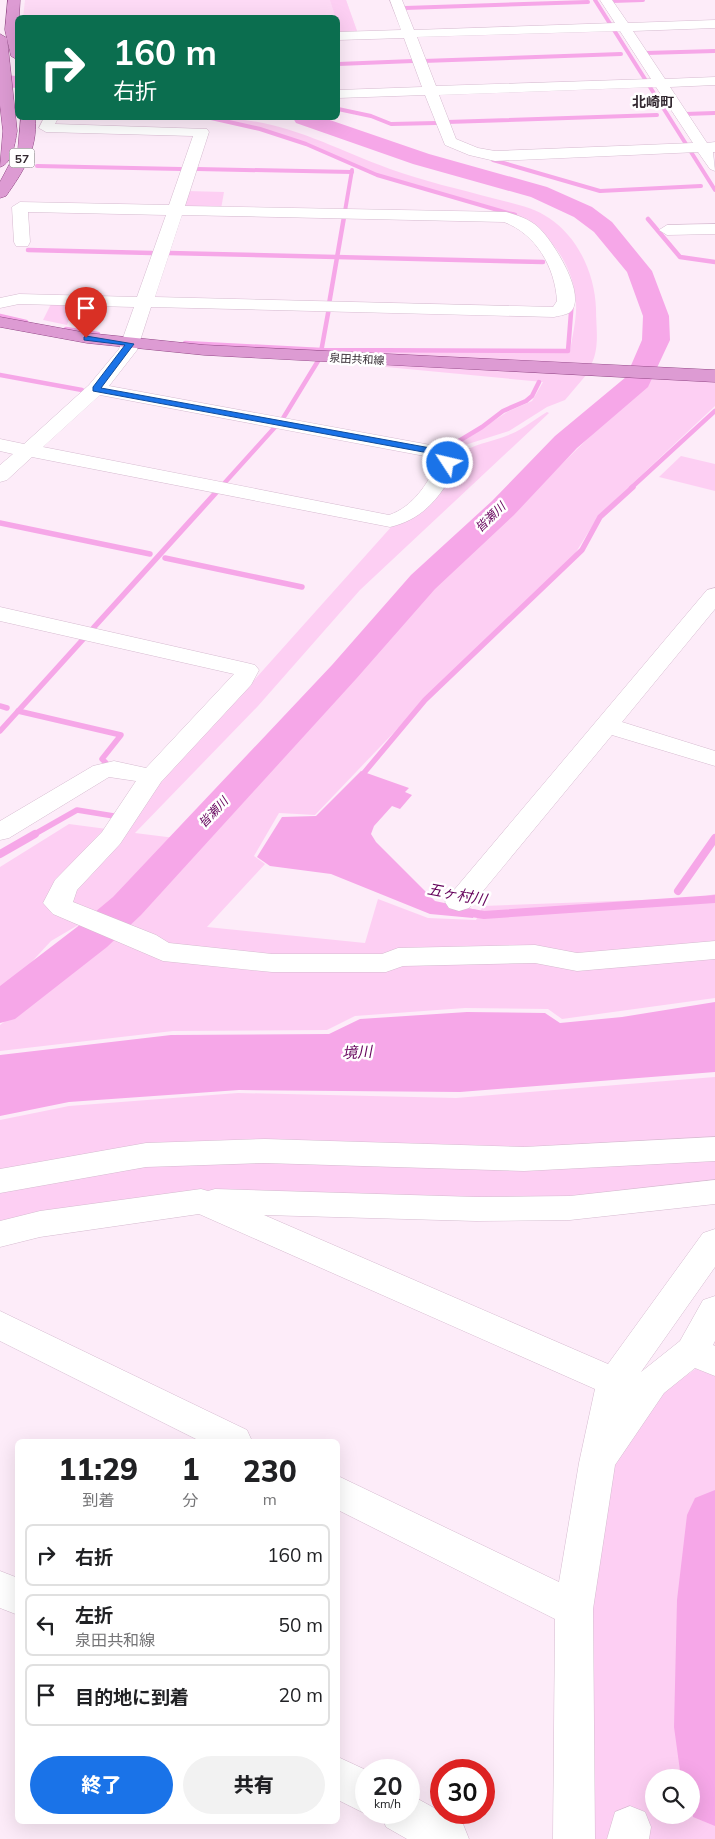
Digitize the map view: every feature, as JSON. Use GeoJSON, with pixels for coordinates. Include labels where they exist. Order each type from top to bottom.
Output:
{"type":"FeatureCollection","features":[{"type":"Feature","properties":{"kind":"main road"},"geometry":{"type":"LineString","coordinates":[[0,4],[2,0]]}},
{"type":"Feature","properties":{"kind":"main road"},"geometry":{"type":"LineString","coordinates":[[14,0],[12,30],[15,43]]}},
{"type":"Feature","properties":{"kind":"main road","name":"57"},"geometry":{"type":"LineString","coordinates":[[0,38],[4,95],[10,131],[7,146],[0,162]]}},
{"type":"Feature","properties":{"kind":"main road","name":"57"},"geometry":{"type":"LineString","coordinates":[[0,193],[26,151],[29,137],[28,120]]}},
{"type":"Feature","properties":{"kind":"main road","name":"泉田共和線"},"geometry":{"type":"LineString","coordinates":[[0,322],[130,344],[234,352],[715,376]]}},
{"type":"Feature","properties":{"kind":"street"},"geometry":{"type":"LineString","coordinates":[[396,0],[450,142],[484,155],[705,147]]}},
{"type":"Feature","properties":{"kind":"street"},"geometry":{"type":"LineString","coordinates":[[606,0],[616,27],[705,147],[715,166]]}},
{"type":"Feature","properties":{"kind":"street"},"geometry":{"type":"LineString","coordinates":[[340,36],[715,24]]}},
{"type":"Feature","properties":{"kind":"street"},"geometry":{"type":"LineString","coordinates":[[340,94],[715,81]]}},
{"type":"Feature","properties":{"kind":"street"},"geometry":{"type":"LineString","coordinates":[[0,476],[96,389],[130,344],[202,132],[46,128],[50,120]]}},
{"type":"Feature","properties":{"kind":"street"},"geometry":{"type":"LineString","coordinates":[[0,303],[19,299],[146,301],[554,312],[563,309],[566,304],[562,279],[542,239],[521,222],[506,217],[20,207],[22,242]]}},
{"type":"Feature","properties":{"kind":"street"},"geometry":{"type":"LineString","coordinates":[[667,230],[715,229]]}},
{"type":"Feature","properties":{"kind":"street"},"geometry":{"type":"LineString","coordinates":[[0,445],[390,521],[400,519],[410,513],[433,491],[444,472],[448,458],[436,452],[96,389]]}},
{"type":"Feature","properties":{"kind":"street"},"geometry":{"type":"LineString","coordinates":[[459,902],[715,594]]}},
{"type":"Feature","properties":{"kind":"street"},"geometry":{"type":"LineString","coordinates":[[0,614],[247,670],[243,680],[152,777],[111,838],[65,886],[57,903],[63,908],[146,942],[163,952],[272,963],[386,963],[398,957],[535,954],[577,962],[715,950]]}},
{"type":"Feature","properties":{"kind":"street"},"geometry":{"type":"LineString","coordinates":[[606,725],[715,759]]}},
{"type":"Feature","properties":{"kind":"street"},"geometry":{"type":"LineString","coordinates":[[6,823],[102,771],[114,769],[152,777]]}},
{"type":"Feature","properties":{"kind":"street"},"geometry":{"type":"LineString","coordinates":[[0,1181],[146,1155],[265,1151],[524,1159],[715,1149]]}},
{"type":"Feature","properties":{"kind":"street"},"geometry":{"type":"LineString","coordinates":[[0,1234],[40,1224],[201,1200],[476,1209],[561,1208],[715,1192]]}},
{"type":"Feature","properties":{"kind":"street"},"geometry":{"type":"LineString","coordinates":[[201,1200],[614,1382]]}},
{"type":"Feature","properties":{"kind":"street"},"geometry":{"type":"LineString","coordinates":[[574,1839],[574,1609],[597,1463],[614,1382],[715,1242]]}},
{"type":"Feature","properties":{"kind":"street"},"geometry":{"type":"LineString","coordinates":[[597,1463],[652,1382],[701,1355],[715,1310]]}},
{"type":"Feature","properties":{"kind":"street"},"geometry":{"type":"LineString","coordinates":[[0,1325],[230,1439]]}},
{"type":"Feature","properties":{"kind":"street"},"geometry":{"type":"LineString","coordinates":[[340,1493],[574,1609]]}},
{"type":"Feature","properties":{"kind":"street"},"geometry":{"type":"LineString","coordinates":[[0,1588],[15,1596]]}},
{"type":"Feature","properties":{"kind":"street"},"geometry":{"type":"LineString","coordinates":[[340,1778],[355,1787]]}},
{"type":"Feature","properties":{"kind":"street"},"geometry":{"type":"LineString","coordinates":[[420,1823],[448,1839]]}},
{"type":"Feature","properties":{"kind":"street"},"geometry":{"type":"LineString","coordinates":[[628,1839],[630,1827],[632,1839]]}},
{"type":"Feature","properties":{"kind":"shaded area"},"geometry":{"type":"Polygon","coordinates":[[[25,0],[346,0],[358,34],[340,34],[340,15],[23,15],[25,0]]]}},
{"type":"Feature","properties":{"kind":"shaded area"},"geometry":{"type":"Polygon","coordinates":[[[330,0],[346,0],[358,34],[341,34],[340,15],[335,15],[330,0]]]}},
{"type":"Feature","properties":{"kind":"shaded area"},"geometry":{"type":"Polygon","coordinates":[[[223,120],[245,120],[284,128],[403,173],[522,206],[549,218],[569,236],[589,271],[595,296],[597,338],[596,352],[591,365],[325,353],[327,351],[570,352],[576,309],[574,289],[565,263],[558,251],[539,230],[516,215],[378,174],[307,143],[260,128],[223,120]]]}},
{"type":"Feature","properties":{"kind":"shaded area"},"geometry":{"type":"Polygon","coordinates":[[[187,191],[224,192],[221,209],[182,206],[187,191]]]}},
{"type":"Feature","properties":{"kind":"shaded area"},"geometry":{"type":"Polygon","coordinates":[[[52,302],[76,302],[67,325],[43,320],[52,302]]]}},
{"type":"Feature","properties":{"kind":"shaded area"},"geometry":{"type":"Polygon","coordinates":[[[323,361],[587,374],[565,400],[547,407],[509,431],[468,444],[452,453],[448,451],[507,412],[532,401],[543,382],[323,361]]]}},
{"type":"Feature","properties":{"kind":"shaded area"},"geometry":{"type":"Polygon","coordinates":[[[653,375],[715,378],[715,406],[599,515],[573,557],[444,680],[315,815],[279,813],[254,856],[265,864],[207,927],[365,943],[378,899],[428,918],[476,920],[483,906],[696,898],[715,894],[715,998],[562,1019],[548,1009],[465,1008],[355,1016],[327,1030],[173,1031],[0,1051],[0,1025],[113,939],[205,841],[405,617],[653,375]]]}},
{"type":"Feature","properties":{"kind":"shaded area"},"geometry":{"type":"Polygon","coordinates":[[[547,412],[549,413],[360,590],[258,706],[135,833],[175,838],[97,914],[51,941],[26,968],[0,988],[0,867],[69,824],[122,831],[157,780],[256,678],[392,526],[403,522],[412,515],[447,465],[455,457],[475,446],[516,432],[547,412]]]}},
{"type":"Feature","properties":{"kind":"shaded area"},"geometry":{"type":"Polygon","coordinates":[[[681,456],[715,464],[715,491],[659,477],[681,456]]]}},
{"type":"Feature","properties":{"kind":"shaded area"},"geometry":{"type":"Polygon","coordinates":[[[715,1077],[715,1180],[561,1198],[208,1194],[0,1223],[0,1120],[69,1106],[238,1093],[456,1098],[715,1077]]]}},
{"type":"Feature","properties":{"kind":"shaded area"},"geometry":{"type":"Polygon","coordinates":[[[698,1367],[715,1375],[715,1839],[587,1839],[586,1612],[609,1467],[657,1397],[698,1367]]]}},
{"type":"Feature","properties":{"kind":"water"},"geometry":{"type":"Polygon","coordinates":[[[361,771],[409,788],[405,792],[412,795],[400,809],[392,806],[374,826],[371,834],[376,842],[435,901],[477,910],[473,918],[430,914],[331,874],[270,866],[257,857],[282,817],[316,816],[361,771]]]}},
{"type":"Feature","properties":{"kind":"water"},"geometry":{"type":"Polygon","coordinates":[[[84,926],[110,937],[0,1021],[0,994],[84,926]]]}},
{"type":"Feature","properties":{"kind":"water","name":"境川"},"geometry":{"type":"Polygon","coordinates":[[[715,1002],[715,1072],[460,1092],[239,1090],[69,1102],[0,1116],[0,1055],[171,1035],[329,1034],[360,1019],[467,1012],[545,1013],[560,1023],[622,1017],[715,1002]]]}},
{"type":"Feature","properties":{"kind":"waterway"},"geometry":{"type":"LineString","coordinates":[[595,0],[715,190]]}},
{"type":"Feature","properties":{"kind":"waterway"},"geometry":{"type":"LineString","coordinates":[[612,1],[643,0]]}},
{"type":"Feature","properties":{"kind":"waterway"},"geometry":{"type":"LineString","coordinates":[[405,8],[588,2]]}},
{"type":"Feature","properties":{"kind":"waterway"},"geometry":{"type":"LineString","coordinates":[[646,53],[715,51]]}},
{"type":"Feature","properties":{"kind":"waterway"},"geometry":{"type":"LineString","coordinates":[[423,61],[621,54]]}},
{"type":"Feature","properties":{"kind":"waterway"},"geometry":{"type":"LineString","coordinates":[[340,64],[413,61]]}},
{"type":"Feature","properties":{"kind":"waterway","name":"皆瀬川"},"geometry":{"type":"LineString","coordinates":[[0,81],[15,82]]}},
{"type":"Feature","properties":{"kind":"waterway"},"geometry":{"type":"LineString","coordinates":[[340,109],[371,116],[391,124],[436,123]]}},
{"type":"Feature","properties":{"kind":"waterway"},"geometry":{"type":"LineString","coordinates":[[685,114],[715,113]]}},
{"type":"Feature","properties":{"kind":"waterway"},"geometry":{"type":"LineString","coordinates":[[447,122],[657,115]]}},
{"type":"Feature","properties":{"kind":"waterway"},"geometry":{"type":"LineString","coordinates":[[220,120],[260,129],[306,144],[377,175],[515,215],[511,214]]}},
{"type":"Feature","properties":{"kind":"waterway","name":"皆瀬川"},"geometry":{"type":"LineString","coordinates":[[0,1008],[92,937],[127,906],[344,672],[423,582],[503,508],[566,442],[638,381],[656,340],[656,316],[639,271],[603,227],[583,212],[539,192],[421,159],[310,120]]}},
{"type":"Feature","properties":{"kind":"waterway"},"geometry":{"type":"LineString","coordinates":[[493,160],[600,191],[701,186]]}},
{"type":"Feature","properties":{"kind":"waterway"},"geometry":{"type":"LineString","coordinates":[[37,166],[181,169]]}},
{"type":"Feature","properties":{"kind":"waterway"},"geometry":{"type":"LineString","coordinates":[[197,169],[352,172]]}},
{"type":"Feature","properties":{"kind":"waterway"},"geometry":{"type":"LineString","coordinates":[[345,211],[352,172]]}},
{"type":"Feature","properties":{"kind":"waterway"},"geometry":{"type":"LineString","coordinates":[[337,257],[344,217]]}},
{"type":"Feature","properties":{"kind":"waterway"},"geometry":{"type":"LineString","coordinates":[[648,219],[680,257],[715,262]]}},
{"type":"Feature","properties":{"kind":"waterway"},"geometry":{"type":"LineString","coordinates":[[28,250],[152,253]]}},
{"type":"Feature","properties":{"kind":"waterway"},"geometry":{"type":"LineString","coordinates":[[169,253],[337,257]]}},
{"type":"Feature","properties":{"kind":"waterway"},"geometry":{"type":"LineString","coordinates":[[329,304],[337,257]]}},
{"type":"Feature","properties":{"kind":"waterway"},"geometry":{"type":"LineString","coordinates":[[337,257],[543,262]]}},
{"type":"Feature","properties":{"kind":"waterway"},"geometry":{"type":"LineString","coordinates":[[321,350],[568,351],[572,300]]}},
{"type":"Feature","properties":{"kind":"waterway"},"geometry":{"type":"LineString","coordinates":[[321,350],[329,308]]}},
{"type":"Feature","properties":{"kind":"waterway"},"geometry":{"type":"LineString","coordinates":[[0,316],[26,322]]}},
{"type":"Feature","properties":{"kind":"waterway"},"geometry":{"type":"LineString","coordinates":[[66,329],[98,334]]}},
{"type":"Feature","properties":{"kind":"waterway"},"geometry":{"type":"LineString","coordinates":[[185,343],[321,350]]}},
{"type":"Feature","properties":{"kind":"waterway"},"geometry":{"type":"LineString","coordinates":[[282,420],[318,361]]}},
{"type":"Feature","properties":{"kind":"waterway"},"geometry":{"type":"LineString","coordinates":[[0,375],[82,390]]}},
{"type":"Feature","properties":{"kind":"waterway"},"geometry":{"type":"LineString","coordinates":[[444,450],[482,427],[503,411],[526,401],[532,396],[539,382]]}},
{"type":"Feature","properties":{"kind":"waterway"},"geometry":{"type":"LineString","coordinates":[[631,488],[715,411]]}},
{"type":"Feature","properties":{"kind":"waterway"},"geometry":{"type":"LineString","coordinates":[[220,488],[276,426]]}},
{"type":"Feature","properties":{"kind":"waterway"},"geometry":{"type":"LineString","coordinates":[[18,711],[221,487]]}},
{"type":"Feature","properties":{"kind":"waterway"},"geometry":{"type":"LineString","coordinates":[[358,780],[425,700],[582,550],[600,517],[633,487]]}},
{"type":"Feature","properties":{"kind":"waterway"},"geometry":{"type":"LineString","coordinates":[[0,523],[150,554]]}},
{"type":"Feature","properties":{"kind":"waterway"},"geometry":{"type":"LineString","coordinates":[[165,558],[302,587]]}},
{"type":"Feature","properties":{"kind":"waterway"},"geometry":{"type":"LineString","coordinates":[[0,706],[7,708]]}},
{"type":"Feature","properties":{"kind":"waterway"},"geometry":{"type":"LineString","coordinates":[[0,731],[18,711]]}},
{"type":"Feature","properties":{"kind":"waterway"},"geometry":{"type":"LineString","coordinates":[[18,711],[121,735],[102,759],[106,763]]}},
{"type":"Feature","properties":{"kind":"waterway","name":"五ヶ村川"},"geometry":{"type":"LineString","coordinates":[[33,835],[77,810],[120,817]]}},
{"type":"Feature","properties":{"kind":"waterway","name":"五ヶ村川"},"geometry":{"type":"LineString","coordinates":[[0,854],[35,834]]}},
{"type":"Feature","properties":{"kind":"waterway"},"geometry":{"type":"LineString","coordinates":[[678,891],[715,838]]}},
{"type":"Feature","properties":{"kind":"waterway","name":"五ヶ村川"},"geometry":{"type":"LineString","coordinates":[[466,912],[484,915],[715,899]]}},
{"type":"Feature","properties":{"kind":"waterway"},"geometry":{"type":"LineString","coordinates":[[715,1515],[706,1600],[704,1727],[715,1795]]}},
{"type":"Feature","properties":{"kind":"district","name":"北崎町"},"geometry":{"type":"Point","coordinates":[653,102]}},
{"type":"Feature","properties":{"kind":"route"},"geometry":{"type":"LineString","coordinates":[[86,338],[130,344],[128,350],[96,389],[436,452],[445,455],[448,458],[448,463]]}}]}
